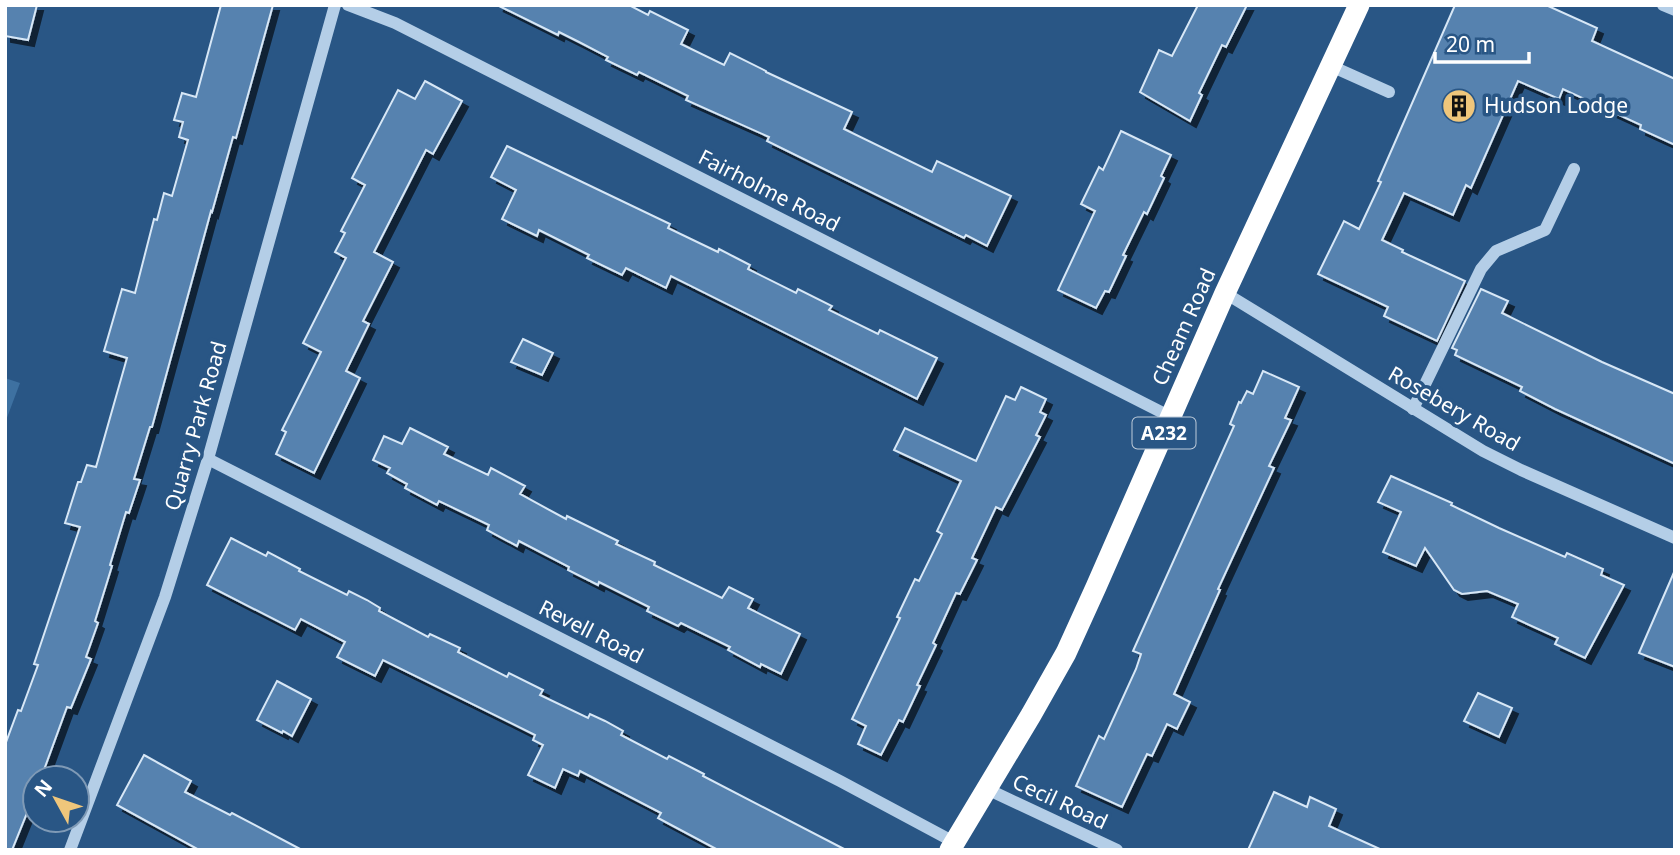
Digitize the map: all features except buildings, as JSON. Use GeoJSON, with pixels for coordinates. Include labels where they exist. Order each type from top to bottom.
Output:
{"type":"FeatureCollection","features":[{"type":"Feature","properties":{"kind":"highway","name":"Cheam Road"},"geometry":{"type":"LineString","coordinates":[[952,846],[1066,653],[1225,293],[1359,5]]}},
{"type":"Feature","properties":{"kind":"street","name":"Quarry Park Road"},"geometry":{"type":"LineString","coordinates":[[73,849],[165,597],[208,459],[335,5]]}},
{"type":"Feature","properties":{"kind":"street","name":"Fairholme Road"},"geometry":{"type":"LineString","coordinates":[[348,5],[395,23],[1171,416]]}},
{"type":"Feature","properties":{"kind":"street"},"geometry":{"type":"LineString","coordinates":[[1664,5],[1675,10]]}},
{"type":"Feature","properties":{"kind":"street"},"geometry":{"type":"LineString","coordinates":[[1331,66],[1389,92]]}},
{"type":"Feature","properties":{"kind":"street"},"geometry":{"type":"LineString","coordinates":[[1413,409],[1481,269],[1496,251],[1545,230],[1574,169]]}},
{"type":"Feature","properties":{"kind":"street","name":"Rosebery Road"},"geometry":{"type":"LineString","coordinates":[[1225,293],[1492,456],[1675,538]]}},
{"type":"Feature","properties":{"kind":"street","name":"Revell Road"},"geometry":{"type":"LineString","coordinates":[[208,459],[827,774],[952,846]]}},
{"type":"Feature","properties":{"kind":"street","name":"Cecil Road"},"geometry":{"type":"LineString","coordinates":[[987,789],[1117,850]]}},
{"type":"Feature","properties":{"kind":"shaded area"},"geometry":{"type":"Polygon","coordinates":[[[5,378],[20,383],[5,423],[5,378]]]}},
{"type":"Feature","properties":{"kind":"place","name":"Hudson Lodge"},"geometry":{"type":"Point","coordinates":[1459,106]}}]}
